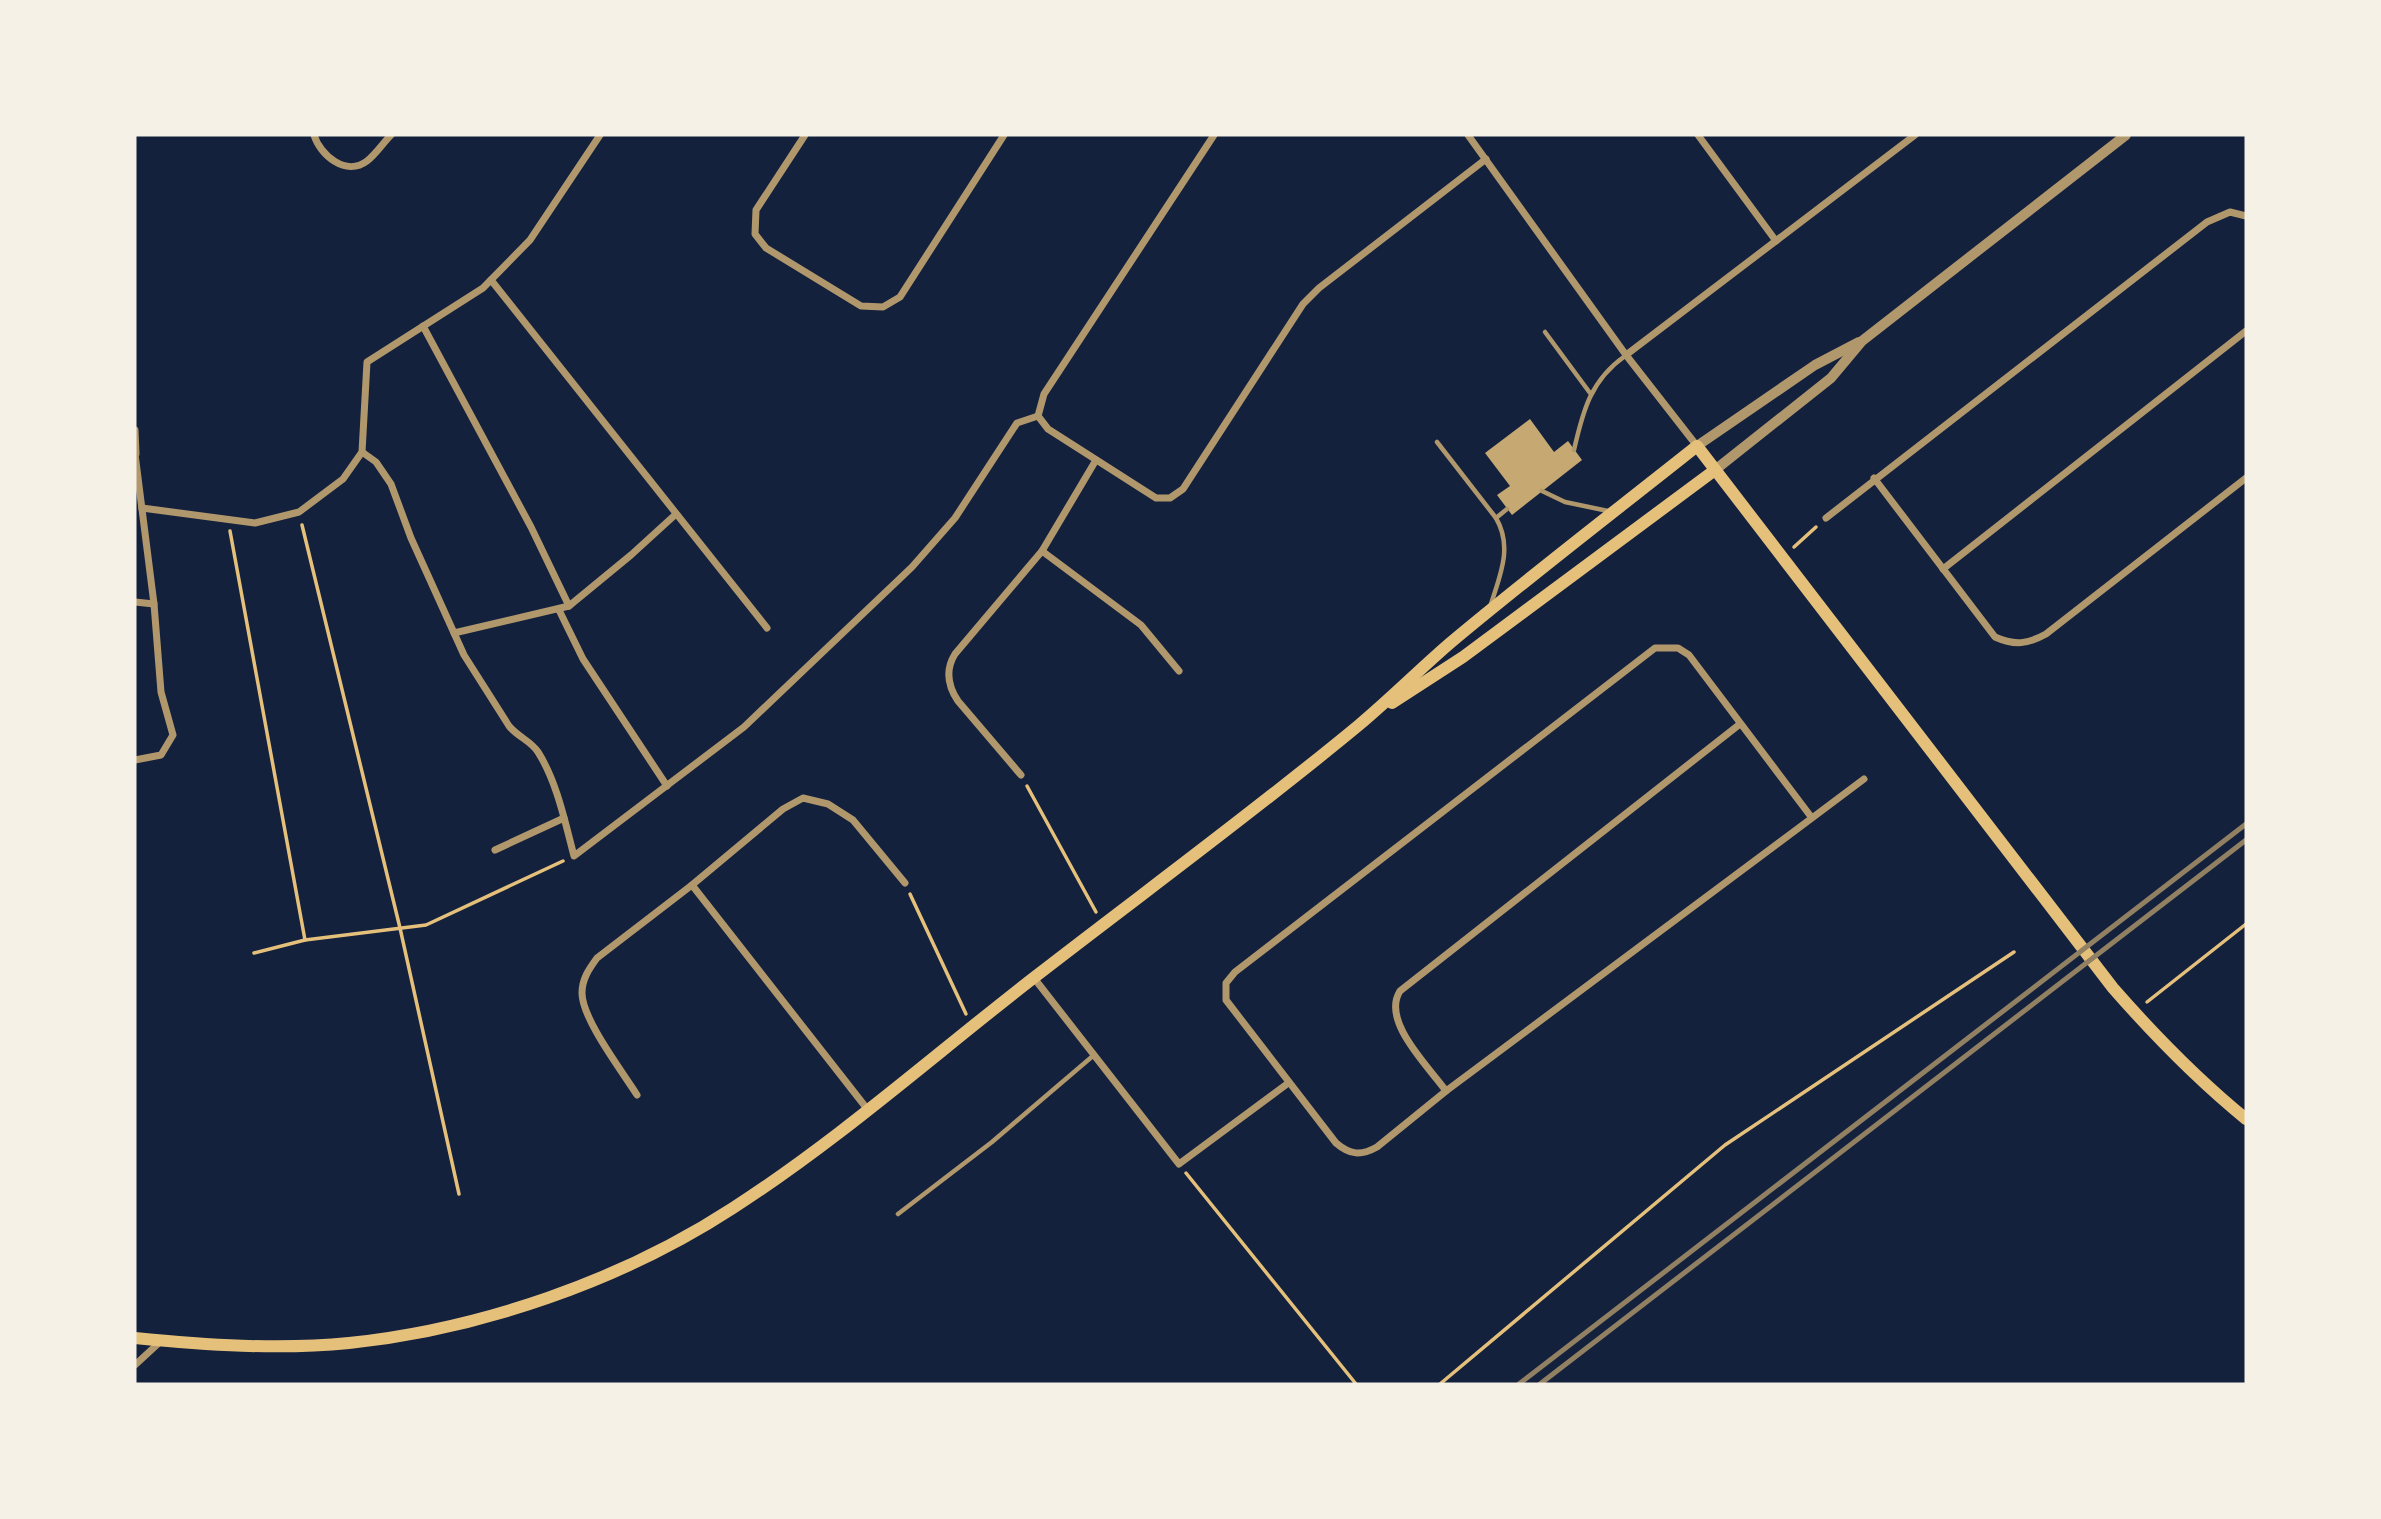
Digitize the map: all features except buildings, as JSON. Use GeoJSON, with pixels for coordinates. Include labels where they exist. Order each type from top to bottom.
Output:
{"type":"FeatureCollection","features":[{"type":"Feature","properties":{"kind":"main road"},"geometry":{"type":"LineString","coordinates":[[135,1338],[292,1346],[348,1343],[449,1325],[525,1304],[641,1258],[705,1225],[776,1179],[868,1110],[1361,724],[1489,612],[1697,446],[2113,988],[2207,1088],[2246,1119]]}},
{"type":"Feature","properties":{"kind":"main road"},"geometry":{"type":"LineString","coordinates":[[1361,724],[1463,657],[1716,470]]}},
{"type":"Feature","properties":{"kind":"street"},"geometry":{"type":"LineString","coordinates":[[314,135],[322,151],[332,161],[353,165],[367,161],[391,135]]}},
{"type":"Feature","properties":{"kind":"street"},"geometry":{"type":"LineString","coordinates":[[142,508],[255,523],[299,512],[343,478],[362,452],[368,362],[491,280],[530,240],[600,135]]}},
{"type":"Feature","properties":{"kind":"street"},"geometry":{"type":"LineString","coordinates":[[805,135],[756,210],[755,234],[766,248],[861,306],[877,308],[900,297],[1004,135]]}},
{"type":"Feature","properties":{"kind":"street"},"geometry":{"type":"LineString","coordinates":[[1038,416],[1044,394],[1214,135]]}},
{"type":"Feature","properties":{"kind":"street"},"geometry":{"type":"LineString","coordinates":[[1468,135],[1626,355],[1697,446],[1815,365],[1862,341],[2126,135]]}},
{"type":"Feature","properties":{"kind":"street"},"geometry":{"type":"LineString","coordinates":[[1698,135],[1776,241]]}},
{"type":"Feature","properties":{"kind":"street"},"geometry":{"type":"LineString","coordinates":[[1626,355],[1776,241],[1904,138],[1915,135]]}},
{"type":"Feature","properties":{"kind":"street"},"geometry":{"type":"LineString","coordinates":[[1038,416],[1048,429],[1156,498],[1170,498],[1179,493],[1303,303],[1486,159]]}},
{"type":"Feature","properties":{"kind":"street"},"geometry":{"type":"LineString","coordinates":[[1826,518],[1874,478],[2207,222],[2230,212],[2246,216]]}},
{"type":"Feature","properties":{"kind":"street"},"geometry":{"type":"LineString","coordinates":[[491,280],[766,628]]}},
{"type":"Feature","properties":{"kind":"street"},"geometry":{"type":"LineString","coordinates":[[423,326],[531,527],[569,606]]}},
{"type":"Feature","properties":{"kind":"street"},"geometry":{"type":"LineString","coordinates":[[1943,569],[2246,331]]}},
{"type":"Feature","properties":{"kind":"street"},"geometry":{"type":"LineString","coordinates":[[1716,470],[1832,378],[1862,341]]}},
{"type":"Feature","properties":{"kind":"street"},"geometry":{"type":"LineString","coordinates":[[362,452],[376,462],[391,484],[464,655],[509,726],[518,737],[537,750],[564,818],[574,856],[744,727],[912,567],[955,518],[1017,423],[1038,416]]}},
{"type":"Feature","properties":{"kind":"street"},"geometry":{"type":"LineString","coordinates":[[135,430],[135,454],[154,604],[161,692],[173,735],[161,755],[135,760]]}},
{"type":"Feature","properties":{"kind":"street"},"geometry":{"type":"LineString","coordinates":[[1021,775],[954,694],[949,669],[955,654],[1042,551],[1096,460]]}},
{"type":"Feature","properties":{"kind":"street"},"geometry":{"type":"LineString","coordinates":[[1874,478],[1995,637],[2017,644],[2034,641],[2246,478]]}},
{"type":"Feature","properties":{"kind":"street"},"geometry":{"type":"LineString","coordinates":[[454,634],[569,606],[631,555],[676,513]]}},
{"type":"Feature","properties":{"kind":"street"},"geometry":{"type":"LineString","coordinates":[[1042,551],[1141,625],[1179,671]]}},
{"type":"Feature","properties":{"kind":"street"},"geometry":{"type":"LineString","coordinates":[[135,602],[154,604]]}},
{"type":"Feature","properties":{"kind":"street"},"geometry":{"type":"LineString","coordinates":[[559,610],[583,659],[667,786]]}},
{"type":"Feature","properties":{"kind":"street"},"geometry":{"type":"LineString","coordinates":[[1812,818],[1689,655],[1668,646],[1647,652],[1235,972],[1226,983],[1226,1000],[1287,1084],[1336,1143],[1346,1151],[1359,1154],[1377,1147],[1446,1091],[1812,818],[1864,779]]}},
{"type":"Feature","properties":{"kind":"street"},"geometry":{"type":"LineString","coordinates":[[1446,1091],[1396,1022],[1394,1003],[1401,991],[1740,724]]}},
{"type":"Feature","properties":{"kind":"street"},"geometry":{"type":"LineString","coordinates":[[637,1095],[588,1015],[582,1000],[582,984],[597,958],[692,885],[783,809],[803,798],[828,804],[853,820],[905,883]]}},
{"type":"Feature","properties":{"kind":"street"},"geometry":{"type":"LineString","coordinates":[[495,850],[564,818]]}},
{"type":"Feature","properties":{"kind":"street"},"geometry":{"type":"LineString","coordinates":[[692,885],[868,1110]]}},
{"type":"Feature","properties":{"kind":"street"},"geometry":{"type":"LineString","coordinates":[[1034,978],[1179,1164],[1287,1084]]}},
{"type":"Feature","properties":{"kind":"street"},"geometry":{"type":"LineString","coordinates":[[135,1366],[161,1341]]}},
{"type":"Feature","properties":{"kind":"lane"},"geometry":{"type":"LineString","coordinates":[[1545,332],[1590,393]]}},
{"type":"Feature","properties":{"kind":"lane"},"geometry":{"type":"LineString","coordinates":[[1574,450],[1590,393],[1607,369],[1626,355]]}},
{"type":"Feature","properties":{"kind":"lane"},"geometry":{"type":"LineString","coordinates":[[1437,442],[1496,518],[1504,535],[1505,553],[1489,612]]}},
{"type":"Feature","properties":{"kind":"lane"},"geometry":{"type":"LineString","coordinates":[[1542,491],[1584,508],[1614,512]]}},
{"type":"Feature","properties":{"kind":"lane"},"geometry":{"type":"LineString","coordinates":[[1496,518],[1507,509]]}},
{"type":"Feature","properties":{"kind":"lane"},"geometry":{"type":"LineString","coordinates":[[898,1214],[992,1142],[1094,1055]]}},
{"type":"Feature","properties":{"kind":"path"},"geometry":{"type":"LineString","coordinates":[[299,512],[400,928],[459,1194]]}},
{"type":"Feature","properties":{"kind":"path"},"geometry":{"type":"LineString","coordinates":[[1782,558],[1826,518]]}},
{"type":"Feature","properties":{"kind":"path"},"geometry":{"type":"LineString","coordinates":[[228,519],[305,940]]}},
{"type":"Feature","properties":{"kind":"path"},"geometry":{"type":"LineString","coordinates":[[1021,775],[1103,926]]}},
{"type":"Feature","properties":{"kind":"path"},"geometry":{"type":"LineString","coordinates":[[254,953],[305,940],[426,925],[574,856]]}},
{"type":"Feature","properties":{"kind":"path"},"geometry":{"type":"LineString","coordinates":[[905,883],[972,1028]]}},
{"type":"Feature","properties":{"kind":"path"},"geometry":{"type":"LineString","coordinates":[[2134,1012],[2246,923]]}},
{"type":"Feature","properties":{"kind":"path"},"geometry":{"type":"LineString","coordinates":[[1440,1384],[1725,1145],[2014,952]]}},
{"type":"Feature","properties":{"kind":"path"},"geometry":{"type":"LineString","coordinates":[[1179,1164],[1356,1384]]}},
{"type":"Feature","properties":{"kind":"railway"},"geometry":{"type":"LineString","coordinates":[[1519,1384],[2246,824]]}},
{"type":"Feature","properties":{"kind":"railway"},"geometry":{"type":"LineString","coordinates":[[1540,1384],[2246,840]]}}]}
